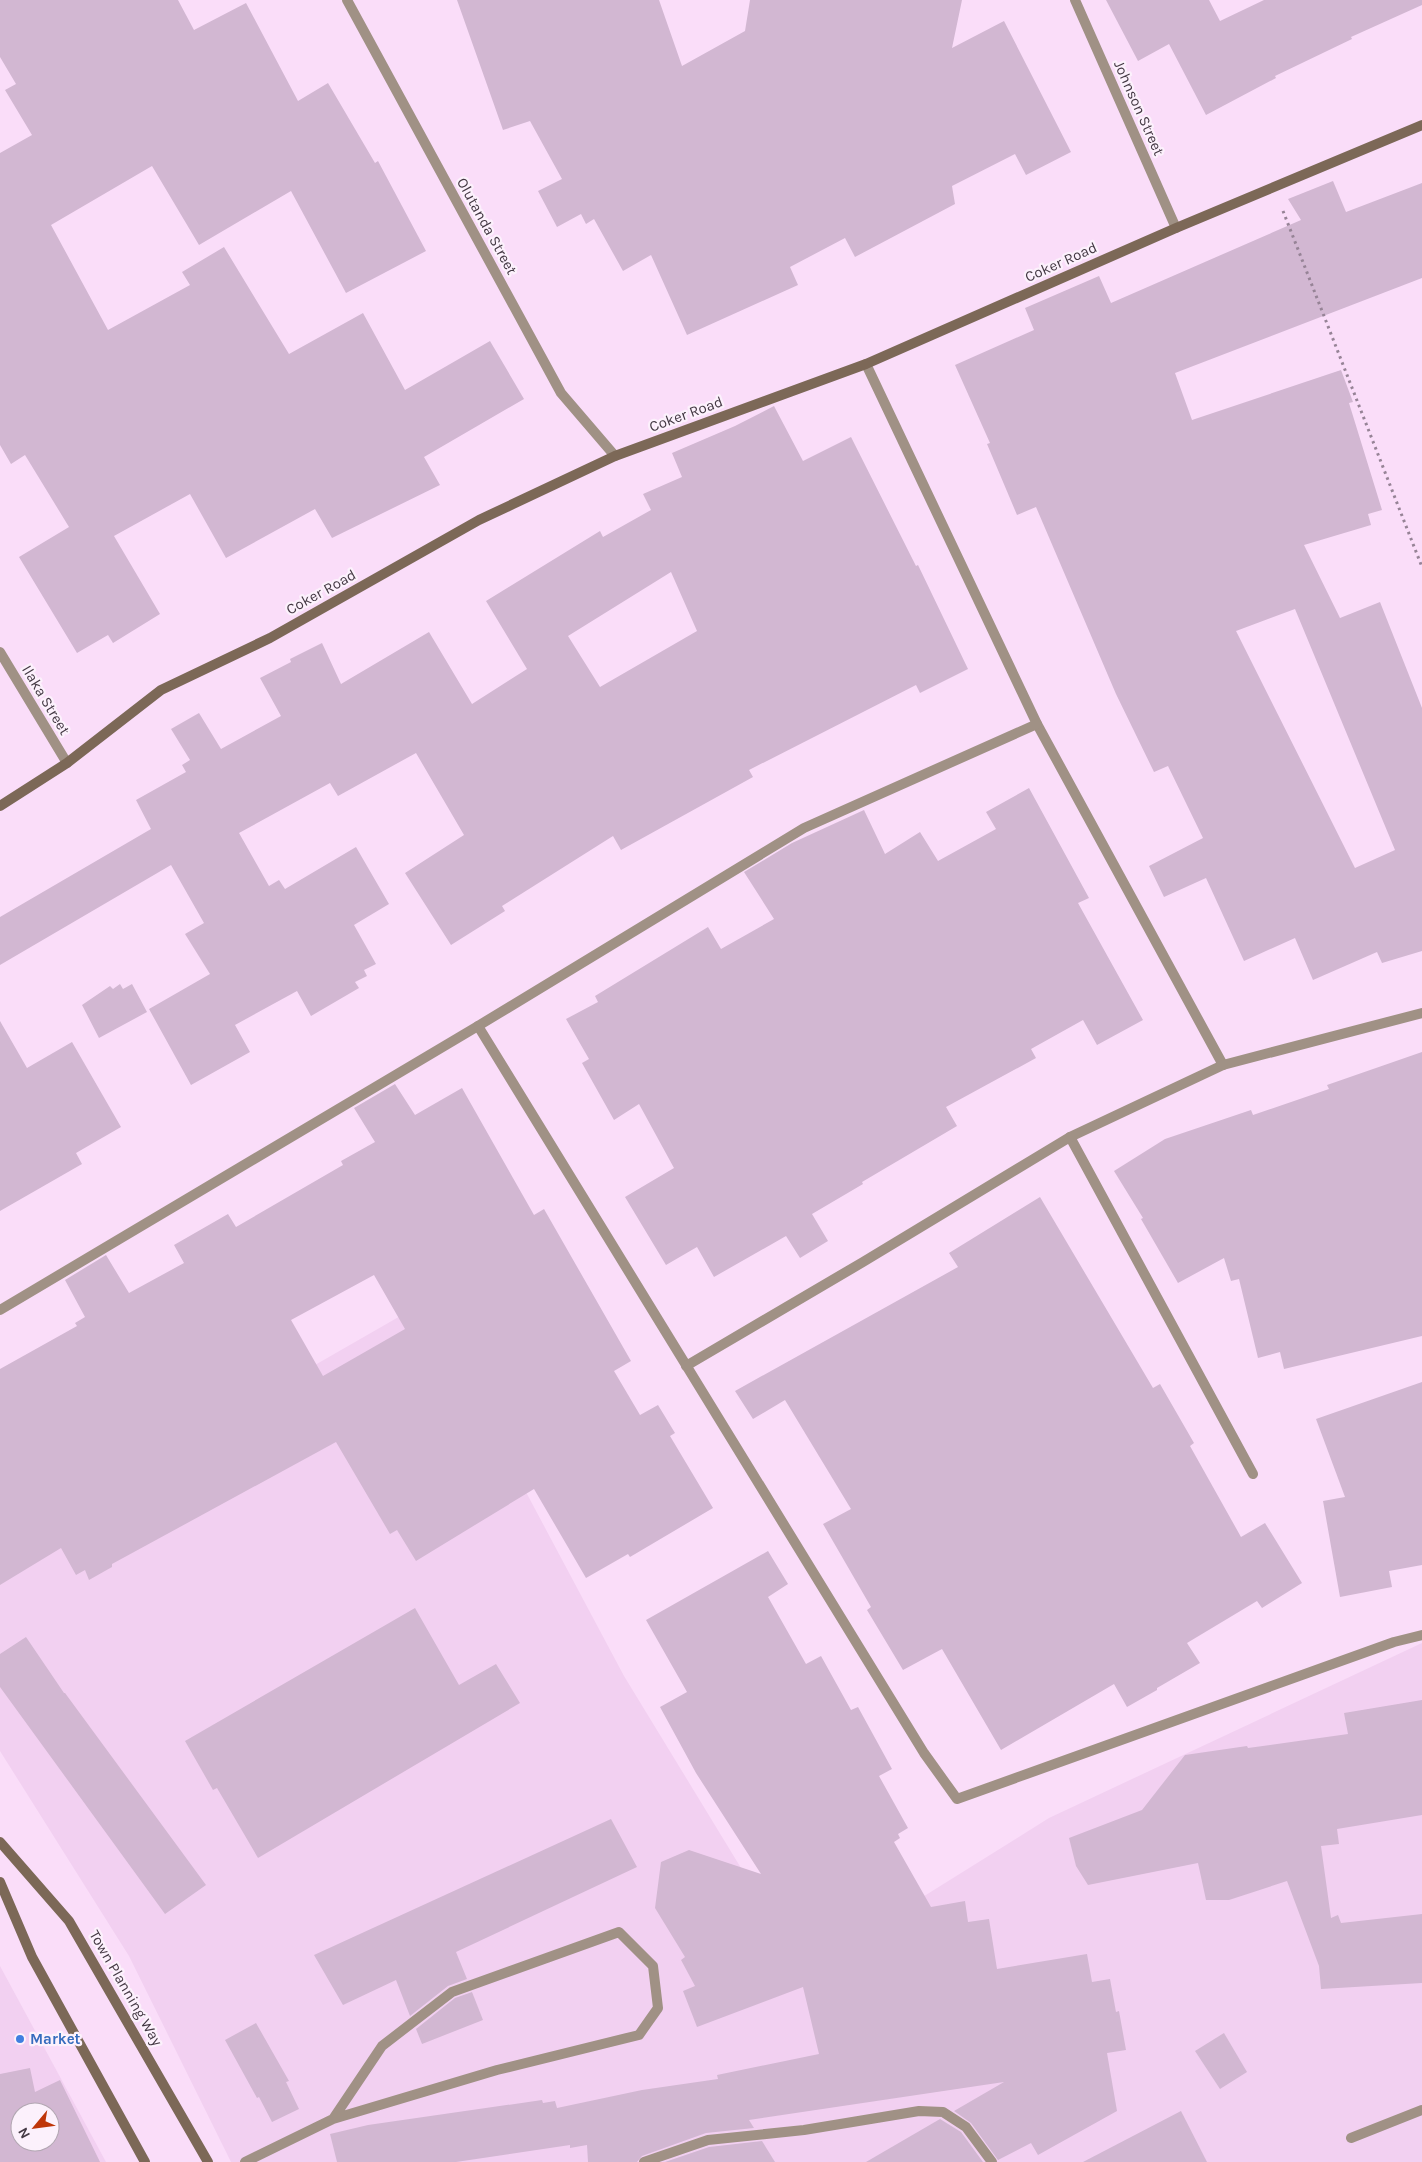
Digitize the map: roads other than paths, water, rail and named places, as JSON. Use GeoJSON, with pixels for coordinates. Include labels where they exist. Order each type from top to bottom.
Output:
{"type":"FeatureCollection","features":[{"type":"Feature","properties":{"kind":"main road","name":"Coker Road"},"geometry":{"type":"LineString","coordinates":[[0,806],[66,763],[161,690],[270,638],[479,520],[615,456],[866,364],[1176,228],[1422,125]]}},
{"type":"Feature","properties":{"kind":"main road","name":"Town Planning Way"},"geometry":{"type":"LineString","coordinates":[[0,1842],[70,1921],[208,2162]]}},
{"type":"Feature","properties":{"kind":"main road"},"geometry":{"type":"LineString","coordinates":[[0,1882],[32,1957],[145,2162]]}},
{"type":"Feature","properties":{"kind":"street","name":"Olutanda Street"},"geometry":{"type":"LineString","coordinates":[[347,0],[561,393],[615,456]]}},
{"type":"Feature","properties":{"kind":"street","name":"Johnson Street"},"geometry":{"type":"LineString","coordinates":[[1075,0],[1176,228]]}},
{"type":"Feature","properties":{"kind":"street"},"geometry":{"type":"LineString","coordinates":[[866,364],[1037,724],[1223,1065]]}},
{"type":"Feature","properties":{"kind":"street","name":"Ilaka Street"},"geometry":{"type":"LineString","coordinates":[[0,652],[66,763]]}},
{"type":"Feature","properties":{"kind":"street"},"geometry":{"type":"LineString","coordinates":[[0,1310],[478,1026],[804,828],[1037,724]]}},
{"type":"Feature","properties":{"kind":"street"},"geometry":{"type":"LineString","coordinates":[[686,1366],[1070,1137],[1223,1065],[1422,1013]]}},
{"type":"Feature","properties":{"kind":"street"},"geometry":{"type":"LineString","coordinates":[[478,1026],[924,1753],[957,1799],[1394,1642],[1422,1635]]}},
{"type":"Feature","properties":{"kind":"street"},"geometry":{"type":"LineString","coordinates":[[1070,1137],[1253,1474]]}},
{"type":"Feature","properties":{"kind":"street"},"geometry":{"type":"LineString","coordinates":[[245,2162],[333,2119],[497,2070],[639,2035],[658,2008],[653,1966],[619,1932],[452,1992],[382,2046],[333,2119]]}},
{"type":"Feature","properties":{"kind":"street"},"geometry":{"type":"LineString","coordinates":[[1350,2138],[1422,2110]]}},
{"type":"Feature","properties":{"kind":"street"},"geometry":{"type":"LineString","coordinates":[[644,2162],[708,2140],[804,2130],[919,2111],[944,2112],[966,2127],[992,2162]]}},
{"type":"Feature","properties":{"kind":"place","name":"Market"},"geometry":{"type":"Point","coordinates":[20,2039]}}]}
